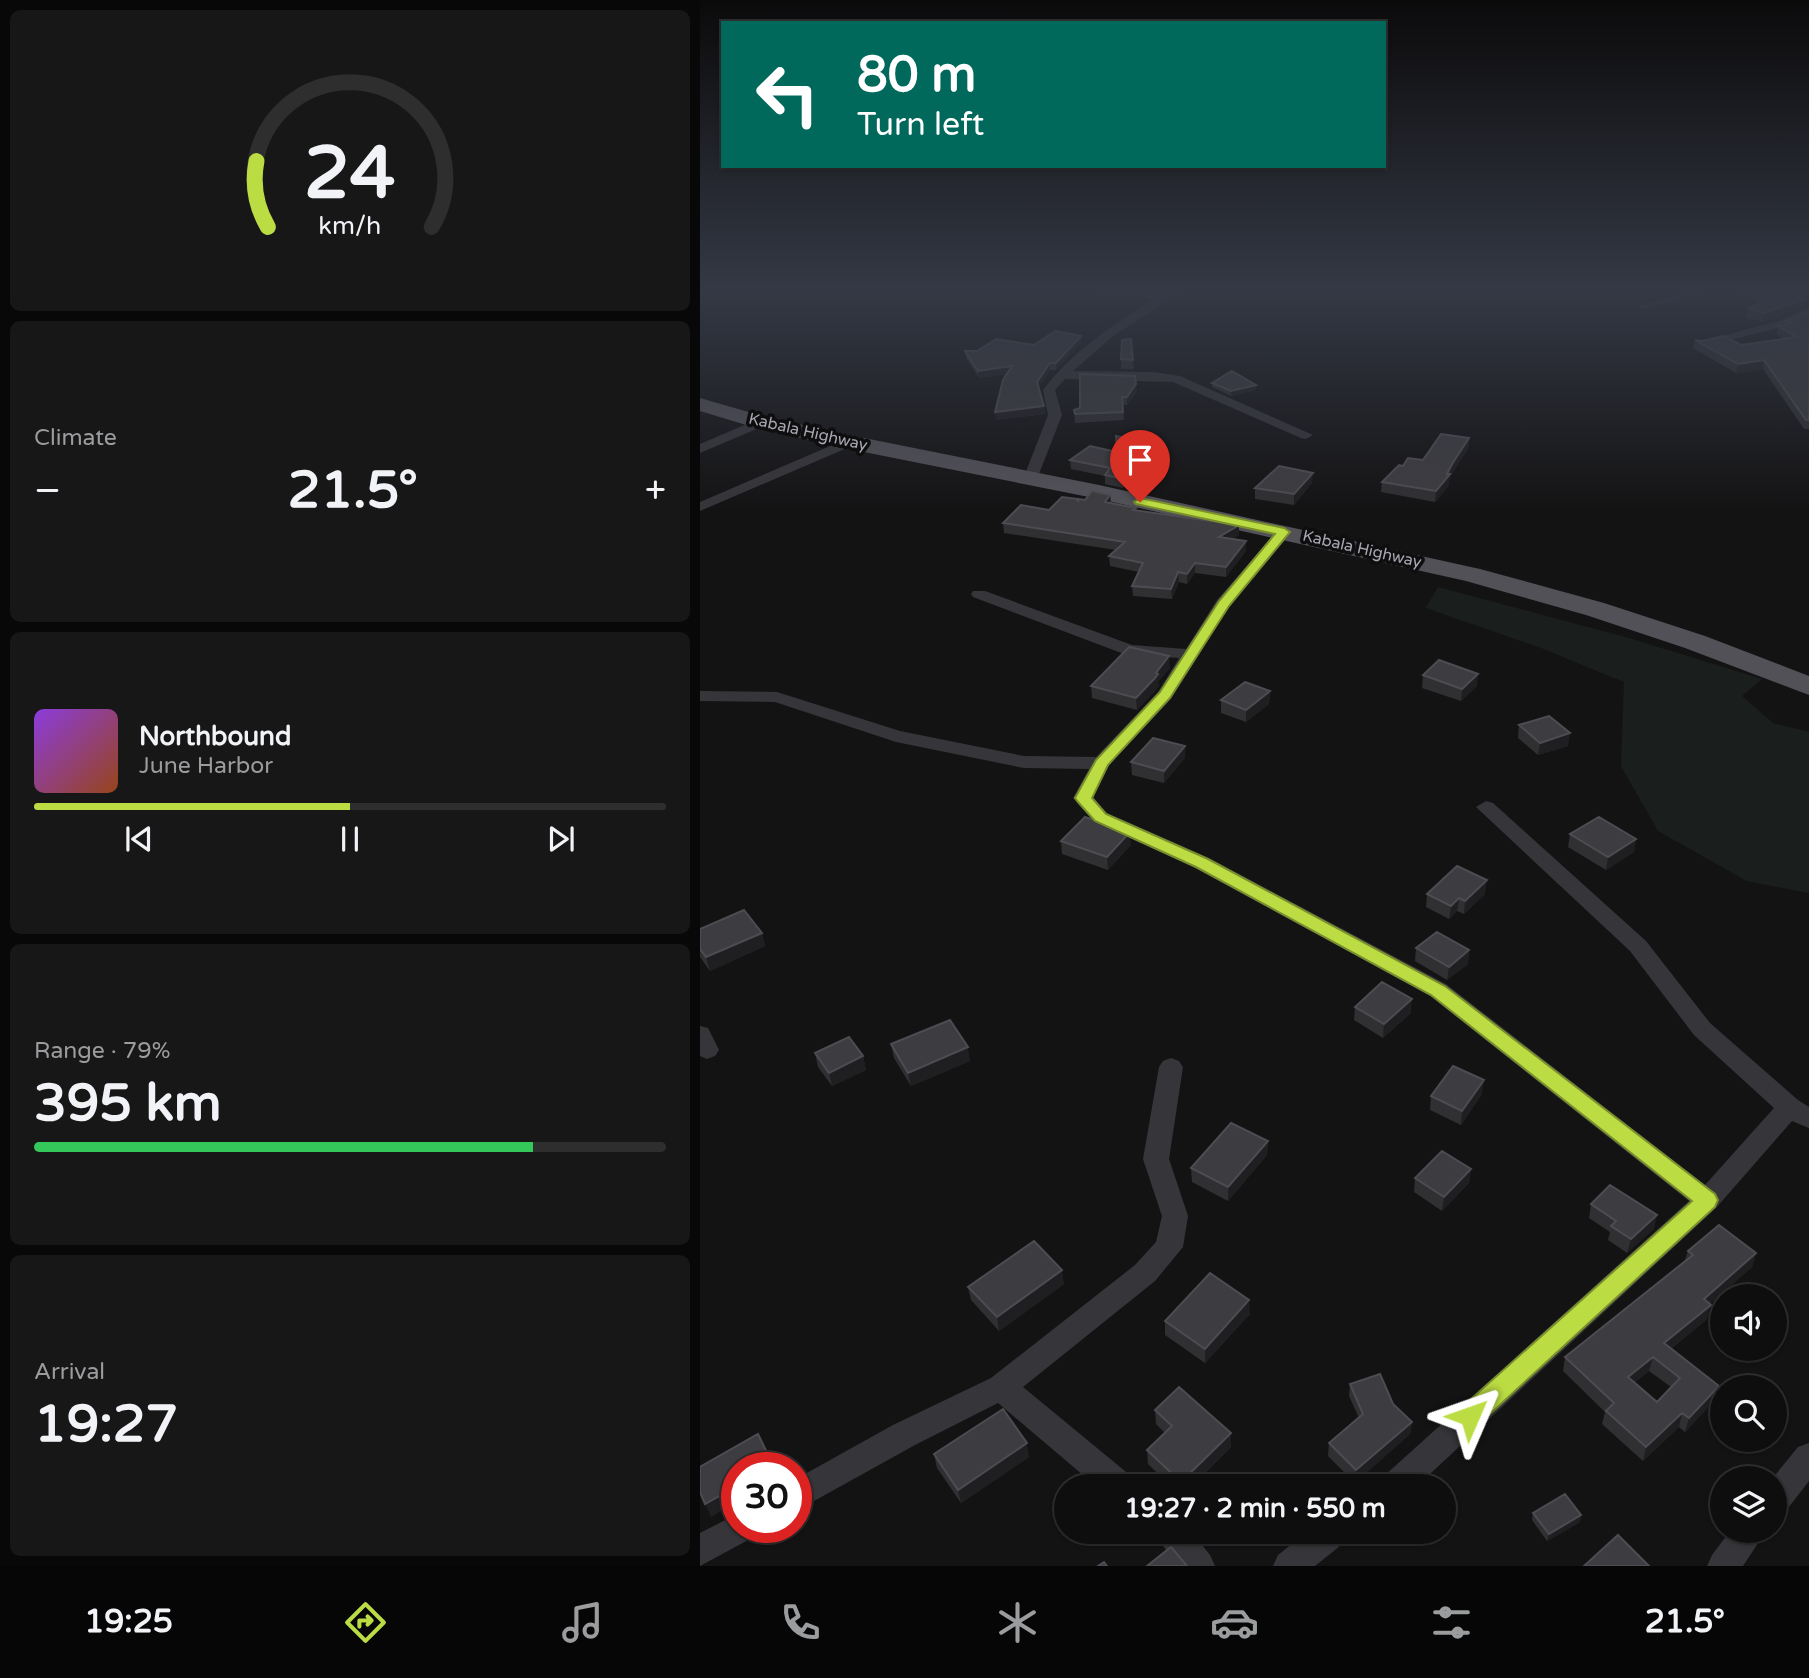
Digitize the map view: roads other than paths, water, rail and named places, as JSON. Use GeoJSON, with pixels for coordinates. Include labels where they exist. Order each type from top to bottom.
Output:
{"type":"FeatureCollection","features":[{"type":"Feature","properties":{"kind":"main road","name":"Kabala Highway"},"geometry":{"type":"LineString","coordinates":[[700,404],[761,422],[849,442],[1284,532],[1471,574],[1695,642],[1809,686]]}},
{"type":"Feature","properties":{"kind":"street"},"geometry":{"type":"LineString","coordinates":[[1030,479],[1055,415],[1049,390],[1073,363]]}},
{"type":"Feature","properties":{"kind":"street"},"geometry":{"type":"LineString","coordinates":[[1060,375],[1176,379],[1306,435]]}},
{"type":"Feature","properties":{"kind":"street"},"geometry":{"type":"LineString","coordinates":[[700,449],[761,422]]}},
{"type":"Feature","properties":{"kind":"street"},"geometry":{"type":"LineString","coordinates":[[700,507],[849,442]]}},
{"type":"Feature","properties":{"kind":"street"},"geometry":{"type":"LineString","coordinates":[[1284,532],[1223,604],[1165,695],[1101,763],[1083,798],[1100,817],[1202,863],[1438,990],[1707,1200]]}},
{"type":"Feature","properties":{"kind":"street"},"geometry":{"type":"LineString","coordinates":[[979,594],[1130,650],[1190,654]]}},
{"type":"Feature","properties":{"kind":"street"},"geometry":{"type":"LineString","coordinates":[[700,696],[777,698],[896,736],[1024,762],[1101,763]]}},
{"type":"Feature","properties":{"kind":"street"},"geometry":{"type":"LineString","coordinates":[[1408,1474],[1799,1113],[1702,1029],[1638,946],[1486,807]]}},
{"type":"Feature","properties":{"kind":"street"},"geometry":{"type":"LineString","coordinates":[[812,1487],[904,1435],[1001,1387],[1145,1273],[1169,1247],[1175,1216],[1156,1159],[1171,1067]]}},
{"type":"Feature","properties":{"kind":"street"},"geometry":{"type":"LineString","coordinates":[[1001,1387],[1105,1474]]}},
{"type":"Feature","properties":{"kind":"street"},"geometry":{"type":"LineString","coordinates":[[1787,1485],[1809,1457]]}},
{"type":"Feature","properties":{"kind":"street"},"geometry":{"type":"LineString","coordinates":[[700,1550],[721,1538]]}},
{"type":"Feature","properties":{"kind":"street"},"geometry":{"type":"LineString","coordinates":[[1723,1566],[1741,1543]]}},
{"type":"Feature","properties":{"kind":"street"},"geometry":{"type":"LineString","coordinates":[[1181,1544],[1199,1566]]}},
{"type":"Feature","properties":{"kind":"street"},"geometry":{"type":"LineString","coordinates":[[1289,1566],[1317,1544]]}}]}
